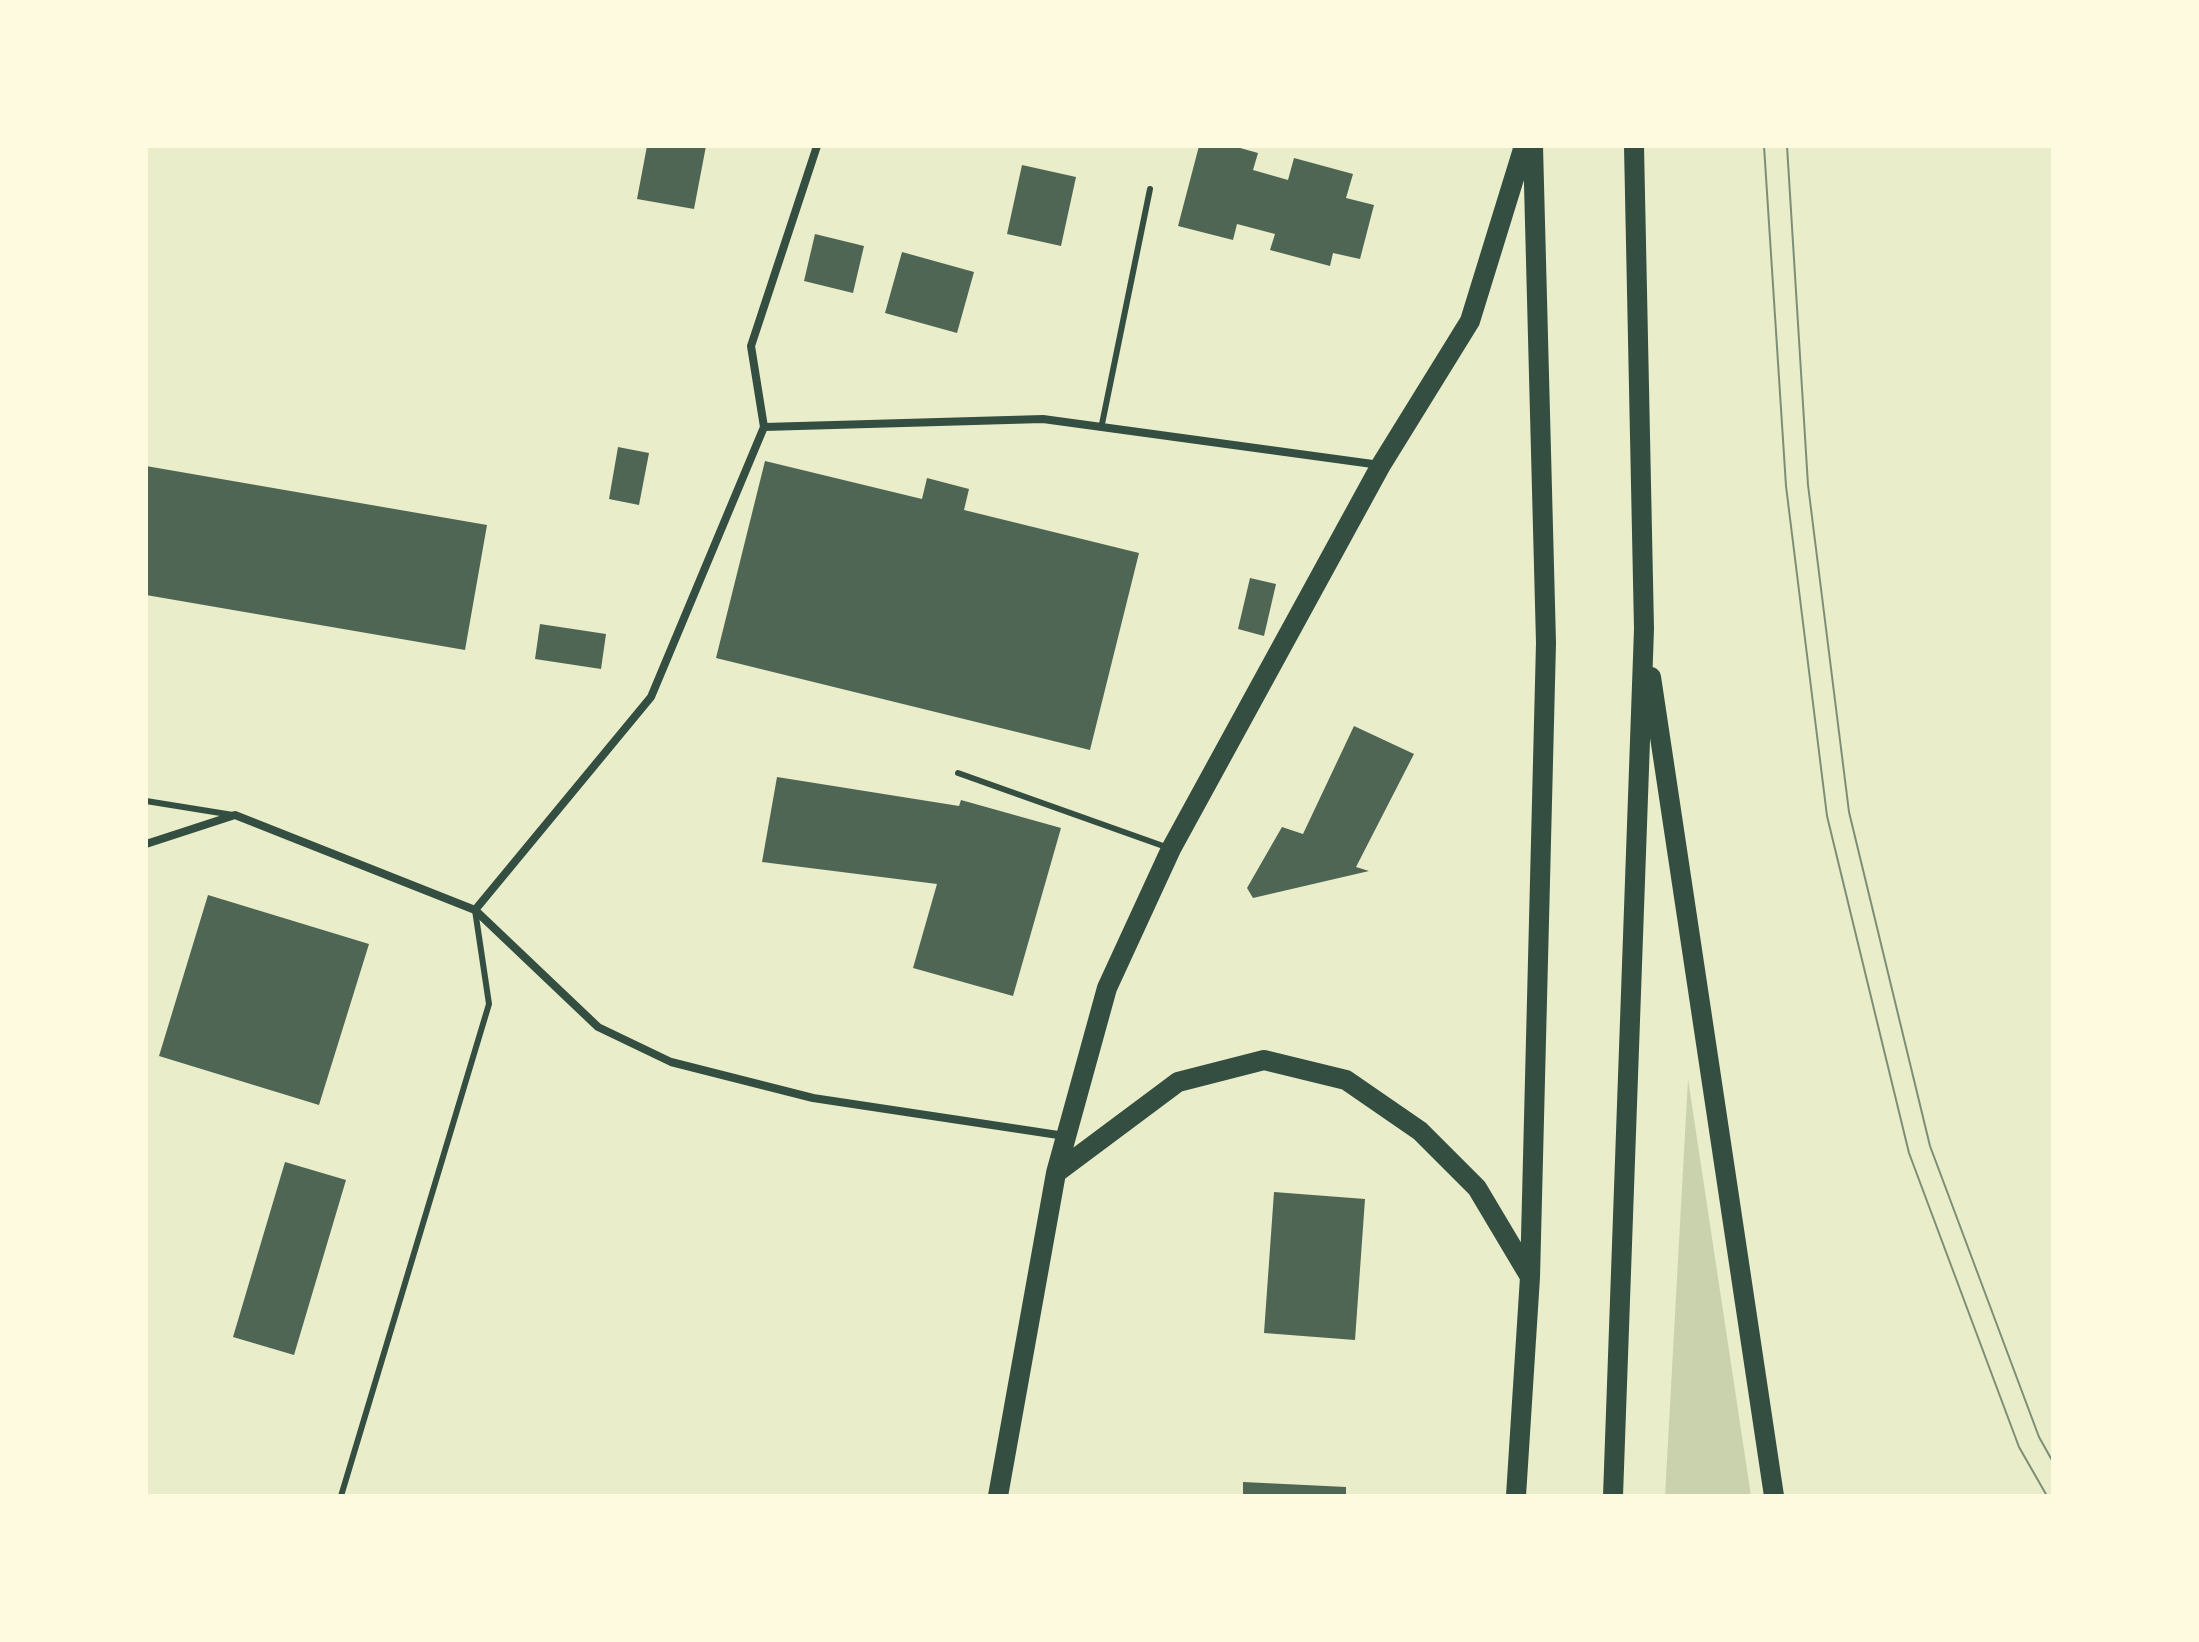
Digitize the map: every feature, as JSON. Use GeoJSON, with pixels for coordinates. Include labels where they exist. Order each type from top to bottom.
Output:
{"type":"FeatureCollection","features":[{"type":"Feature","properties":{"kind":"main road"},"geometry":{"type":"LineString","coordinates":[[998,1496],[1056,1173],[1107,988],[1171,849],[1381,465],[1470,321],[1524,146]]}},
{"type":"Feature","properties":{"kind":"main road"},"geometry":{"type":"LineString","coordinates":[[1516,1496],[1530,1277],[1546,643],[1533,146]]}},
{"type":"Feature","properties":{"kind":"main road"},"geometry":{"type":"LineString","coordinates":[[1613,1496],[1644,629],[1634,146]]}},
{"type":"Feature","properties":{"kind":"main road"},"geometry":{"type":"LineString","coordinates":[[1644,629],[1774,1496]]}},
{"type":"Feature","properties":{"kind":"main road"},"geometry":{"type":"LineString","coordinates":[[1056,1173],[1178,1082],[1264,1060],[1346,1080],[1420,1131],[1477,1188],[1530,1277]]}},
{"type":"Feature","properties":{"kind":"street"},"geometry":{"type":"LineString","coordinates":[[475,910],[651,697],[764,427],[751,346],[817,146]]}},
{"type":"Feature","properties":{"kind":"street"},"geometry":{"type":"LineString","coordinates":[[764,427],[1043,419],[1102,424],[1381,465]]}},
{"type":"Feature","properties":{"kind":"street"},"geometry":{"type":"LineString","coordinates":[[146,844],[235,815],[475,910],[598,1027],[671,1062],[813,1098],[1065,1136]]}},
{"type":"Feature","properties":{"kind":"lane"},"geometry":{"type":"LineString","coordinates":[[1102,424],[1150,189]]}},
{"type":"Feature","properties":{"kind":"lane"},"geometry":{"type":"LineString","coordinates":[[958,773],[1171,849]]}},
{"type":"Feature","properties":{"kind":"lane"},"geometry":{"type":"LineString","coordinates":[[146,801],[235,815]]}},
{"type":"Feature","properties":{"kind":"lane"},"geometry":{"type":"LineString","coordinates":[[341,1496],[489,1004],[475,910]]}},
{"type":"Feature","properties":{"kind":"green space"},"geometry":{"type":"Polygon","coordinates":[[[1688,1079],[1751,1496],[1665,1496],[1688,1079]]]}},
{"type":"Feature","properties":{"kind":"building"},"geometry":{"type":"Polygon","coordinates":[[[647,146],[706,146],[694,209],[637,199],[647,146]]]}},
{"type":"Feature","properties":{"kind":"building"},"geometry":{"type":"Polygon","coordinates":[[[1199,146],[1233,146],[1258,153],[1253,170],[1288,180],[1294,158],[1353,174],[1346,198],[1374,205],[1360,259],[1333,253],[1330,266],[1270,250],[1275,234],[1237,224],[1233,240],[1178,226],[1199,146]]]}},
{"type":"Feature","properties":{"kind":"building"},"geometry":{"type":"Polygon","coordinates":[[[1022,165],[1076,177],[1061,246],[1007,234],[1022,165]]]}},
{"type":"Feature","properties":{"kind":"building"},"geometry":{"type":"Polygon","coordinates":[[[815,234],[864,246],[853,293],[804,281],[815,234]]]}},
{"type":"Feature","properties":{"kind":"building"},"geometry":{"type":"Polygon","coordinates":[[[902,252],[974,272],[957,333],[885,313],[902,252]]]}},
{"type":"Feature","properties":{"kind":"building"},"geometry":{"type":"Polygon","coordinates":[[[618,447],[649,453],[639,505],[609,499],[618,447]]]}},
{"type":"Feature","properties":{"kind":"building"},"geometry":{"type":"Polygon","coordinates":[[[765,461],[922,499],[927,478],[969,489],[964,510],[1139,553],[1090,750],[716,658],[765,461]]]}},
{"type":"Feature","properties":{"kind":"building"},"geometry":{"type":"Polygon","coordinates":[[[146,466],[487,525],[465,650],[146,595],[146,466]]]}},
{"type":"Feature","properties":{"kind":"building"},"geometry":{"type":"Polygon","coordinates":[[[1250,578],[1276,584],[1264,636],[1238,629],[1250,578]]]}},
{"type":"Feature","properties":{"kind":"building"},"geometry":{"type":"Polygon","coordinates":[[[540,624],[606,634],[601,669],[535,659],[540,624]]]}},
{"type":"Feature","properties":{"kind":"building"},"geometry":{"type":"Polygon","coordinates":[[[1354,726],[1414,754],[1356,867],[1369,871],[1253,898],[1247,888],[1282,827],[1303,834],[1354,726]]]}},
{"type":"Feature","properties":{"kind":"building"},"geometry":{"type":"Polygon","coordinates":[[[777,777],[959,806],[961,800],[1061,828],[1013,996],[913,968],[937,884],[762,862],[777,777]]]}},
{"type":"Feature","properties":{"kind":"building"},"geometry":{"type":"Polygon","coordinates":[[[208,895],[369,944],[319,1105],[159,1056],[208,895]]]}},
{"type":"Feature","properties":{"kind":"building"},"geometry":{"type":"Polygon","coordinates":[[[285,1162],[346,1180],[294,1355],[233,1337],[285,1162]]]}},
{"type":"Feature","properties":{"kind":"building"},"geometry":{"type":"Polygon","coordinates":[[[1274,1192],[1365,1199],[1355,1340],[1264,1333],[1274,1192]]]}},
{"type":"Feature","properties":{"kind":"building"},"geometry":{"type":"Polygon","coordinates":[[[1243,1482],[1346,1487],[1346,1496],[1243,1496],[1243,1482]]]}},
{"type":"Feature","properties":{"kind":"tram line"},"geometry":{"type":"LineString","coordinates":[[1764,146],[1786,486],[1827,816],[1909,1153],[2019,1447],[2047,1496]]}},
{"type":"Feature","properties":{"kind":"tram line"},"geometry":{"type":"LineString","coordinates":[[1787,146],[1808,485],[1849,812],[1930,1146],[2039,1437],[2053,1462]]}}]}
